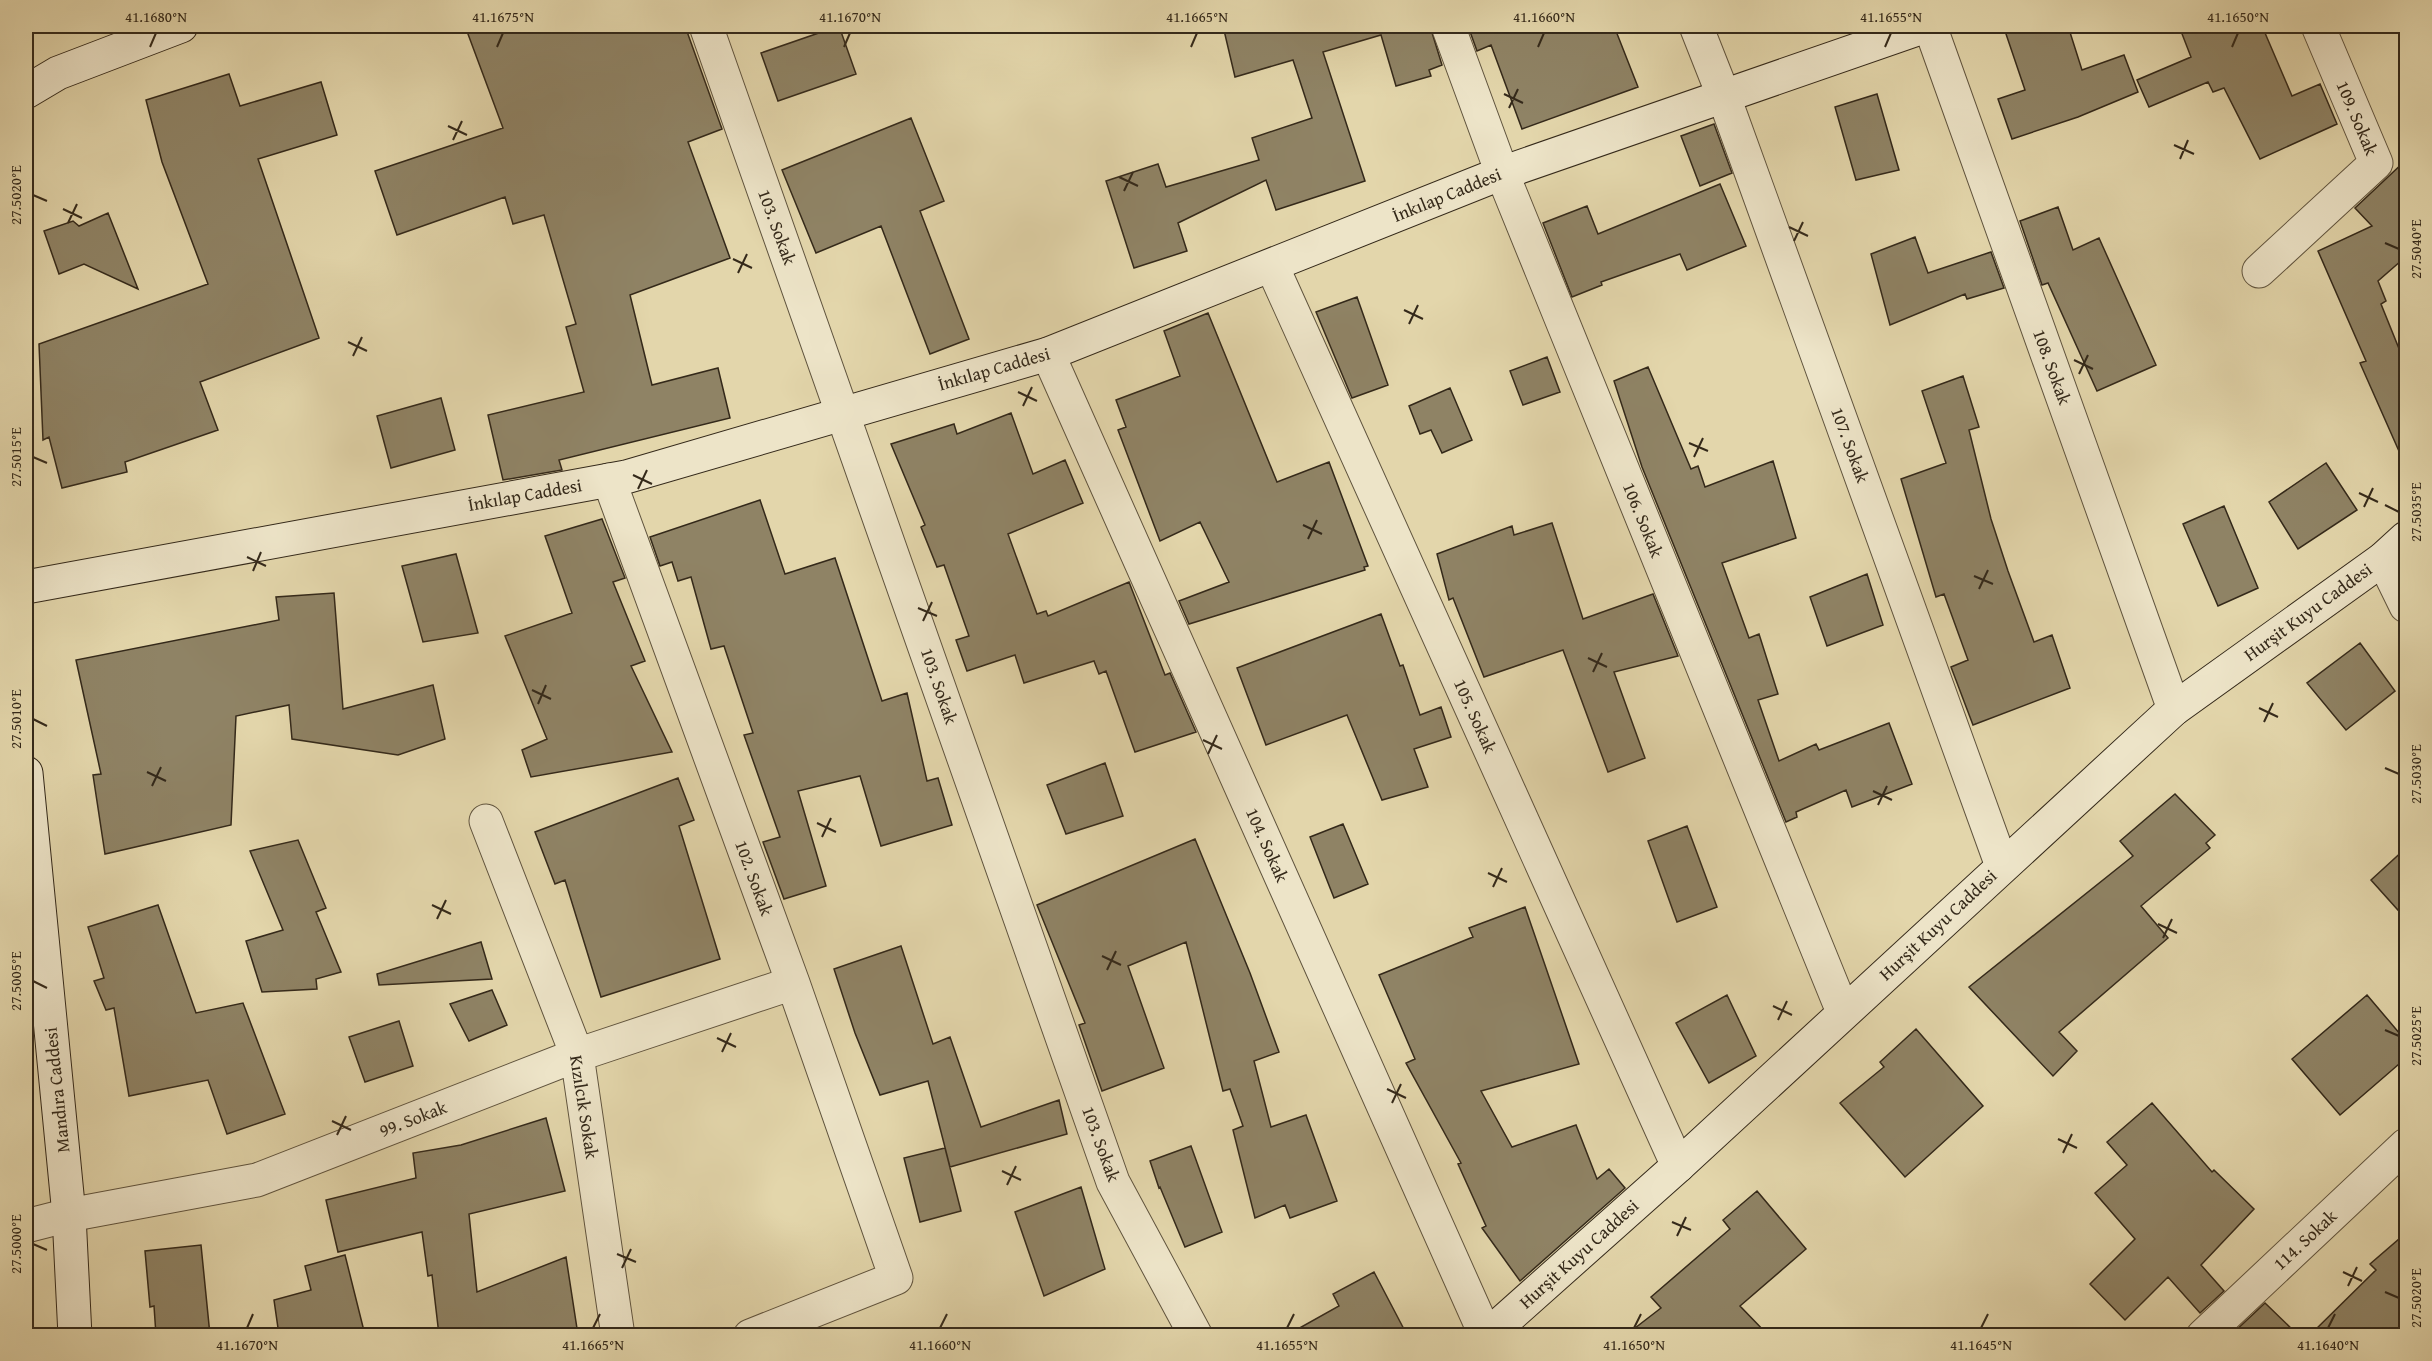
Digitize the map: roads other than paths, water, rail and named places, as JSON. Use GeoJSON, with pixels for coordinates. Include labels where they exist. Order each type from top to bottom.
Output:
{"type":"FeatureCollection","features":[{"type":"Feature","properties":{"kind":"street"},"geometry":{"type":"LineString","coordinates":[[26,92],[58,73],[181,26]]}},
{"type":"Feature","properties":{"kind":"street","name":"103. Sokak"},"geometry":{"type":"LineString","coordinates":[[706,26],[1113,1182],[1196,1335]]}},
{"type":"Feature","properties":{"kind":"street","name":"106. Sokak"},"geometry":{"type":"LineString","coordinates":[[1448,26],[1502,173],[1844,1012]]}},
{"type":"Feature","properties":{"kind":"street","name":"107. Sokak"},"geometry":{"type":"LineString","coordinates":[[1696,26],[1724,97],[2002,866]]}},
{"type":"Feature","properties":{"kind":"street","name":"İnkılap Caddesi"},"geometry":{"type":"LineString","coordinates":[[26,587],[626,477],[1048,354],[1502,173],[1928,26]]}},
{"type":"Feature","properties":{"kind":"street","name":"108. Sokak"},"geometry":{"type":"LineString","coordinates":[[1928,26],[2174,709]]}},
{"type":"Feature","properties":{"kind":"street","name":"109. Sokak"},"geometry":{"type":"LineString","coordinates":[[2259,271],[2376,163],[2318,26]]}},
{"type":"Feature","properties":{"kind":"street","name":"105. Sokak"},"geometry":{"type":"LineString","coordinates":[[1272,266],[1678,1166]]}},
{"type":"Feature","properties":{"kind":"street","name":"104. Sokak"},"geometry":{"type":"LineString","coordinates":[[1048,354],[1486,1335]]}},
{"type":"Feature","properties":{"kind":"street","name":"102. Sokak"},"geometry":{"type":"LineString","coordinates":[[609,480],[793,983],[896,1278],[750,1335]]}},
{"type":"Feature","properties":{"kind":"street"},"geometry":{"type":"LineString","coordinates":[[2395,549],[2406,606]]}},
{"type":"Feature","properties":{"kind":"street","name":"Hurşit Kuyu Caddesi"},"geometry":{"type":"LineString","coordinates":[[1486,1335],[1678,1166],[2174,709],[2395,549]]}},
{"type":"Feature","properties":{"kind":"street","name":"Mandıra Caddesi"},"geometry":{"type":"LineString","coordinates":[[26,773],[69,1215],[75,1335]]}},
{"type":"Feature","properties":{"kind":"street","name":"Kızılcık Sokak"},"geometry":{"type":"LineString","coordinates":[[486,821],[577,1055],[618,1335]]}},
{"type":"Feature","properties":{"kind":"street","name":"99. Sokak"},"geometry":{"type":"LineString","coordinates":[[26,1226],[69,1215],[257,1180],[577,1055],[793,983]]}},
{"type":"Feature","properties":{"kind":"street","name":"114. Sokak"},"geometry":{"type":"LineString","coordinates":[[2203,1335],[2406,1145]]}}]}
